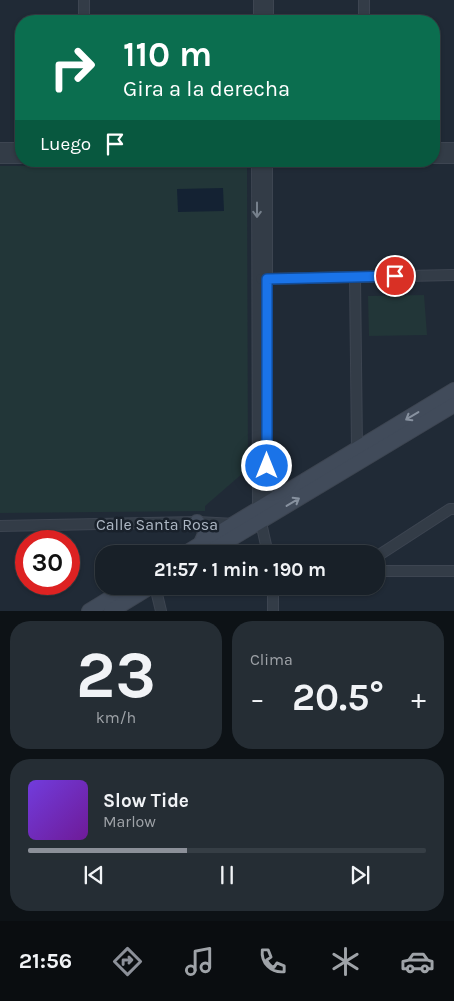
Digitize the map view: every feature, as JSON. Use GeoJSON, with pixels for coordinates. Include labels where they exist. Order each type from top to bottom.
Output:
{"type":"FeatureCollection","features":[{"type":"Feature","properties":{"kind":"street"},"geometry":{"type":"LineString","coordinates":[[84,0],[84,15]]}},
{"type":"Feature","properties":{"kind":"street"},"geometry":{"type":"LineString","coordinates":[[259,0],[259,15]]}},
{"type":"Feature","properties":{"kind":"street"},"geometry":{"type":"LineString","coordinates":[[268,0],[268,15]]}},
{"type":"Feature","properties":{"kind":"street"},"geometry":{"type":"LineString","coordinates":[[364,0],[364,15]]}},
{"type":"Feature","properties":{"kind":"street"},"geometry":{"type":"LineString","coordinates":[[0,148],[15,148]]}},
{"type":"Feature","properties":{"kind":"street"},"geometry":{"type":"LineString","coordinates":[[440,148],[454,148]]}},
{"type":"Feature","properties":{"kind":"street"},"geometry":{"type":"LineString","coordinates":[[0,158],[15,158]]}},
{"type":"Feature","properties":{"kind":"street"},"geometry":{"type":"LineString","coordinates":[[440,158],[454,158]]}},
{"type":"Feature","properties":{"kind":"street"},"geometry":{"type":"LineString","coordinates":[[257,167],[262,279]]}},
{"type":"Feature","properties":{"kind":"street"},"geometry":{"type":"LineString","coordinates":[[266,545],[261,515],[262,279],[267,167]]}},
{"type":"Feature","properties":{"kind":"street"},"geometry":{"type":"LineString","coordinates":[[262,279],[454,275]]}},
{"type":"Feature","properties":{"kind":"street"},"geometry":{"type":"LineString","coordinates":[[355,277],[360,455]]}},
{"type":"Feature","properties":{"kind":"street"},"geometry":{"type":"LineString","coordinates":[[360,455],[454,390]]}},
{"type":"Feature","properties":{"kind":"street"},"geometry":{"type":"LineString","coordinates":[[210,545],[360,455],[454,405]]}},
{"type":"Feature","properties":{"kind":"street"},"geometry":{"type":"LineString","coordinates":[[385,552],[454,509]]}},
{"type":"Feature","properties":{"kind":"street"},"geometry":{"type":"LineString","coordinates":[[208,545],[232,524],[261,515]]}},
{"type":"Feature","properties":{"kind":"street"},"geometry":{"type":"LineString","coordinates":[[197,522],[205,530],[204,545]]}},
{"type":"Feature","properties":{"kind":"street","name":"Calle Santa Rosa"},"geometry":{"type":"LineString","coordinates":[[0,526],[197,522],[232,524]]}},
{"type":"Feature","properties":{"kind":"street"},"geometry":{"type":"LineString","coordinates":[[385,571],[454,571]]}},
{"type":"Feature","properties":{"kind":"street"},"geometry":{"type":"LineString","coordinates":[[89,611],[115,595]]}},
{"type":"Feature","properties":{"kind":"street"},"geometry":{"type":"LineString","coordinates":[[111,611],[139,595]]}},
{"type":"Feature","properties":{"kind":"street"},"geometry":{"type":"LineString","coordinates":[[157,595],[161,611]]}},
{"type":"Feature","properties":{"kind":"street"},"geometry":{"type":"LineString","coordinates":[[273,595],[273,611]]}},
{"type":"Feature","properties":{"kind":"green space"},"geometry":{"type":"Polygon","coordinates":[[[0,166],[247,167],[248,473],[243,473],[205,506],[205,511],[0,513],[0,166]]]}},
{"type":"Feature","properties":{"kind":"green space"},"geometry":{"type":"Polygon","coordinates":[[[424,295],[427,335],[369,336],[368,296],[424,295]]]}},
{"type":"Feature","properties":{"kind":"water"},"geometry":{"type":"Polygon","coordinates":[[[223,188],[224,211],[178,212],[177,189],[223,188]]]}},
{"type":"Feature","properties":{"kind":"route"},"geometry":{"type":"LineString","coordinates":[[267,466],[267,279],[395,276]]}}]}
